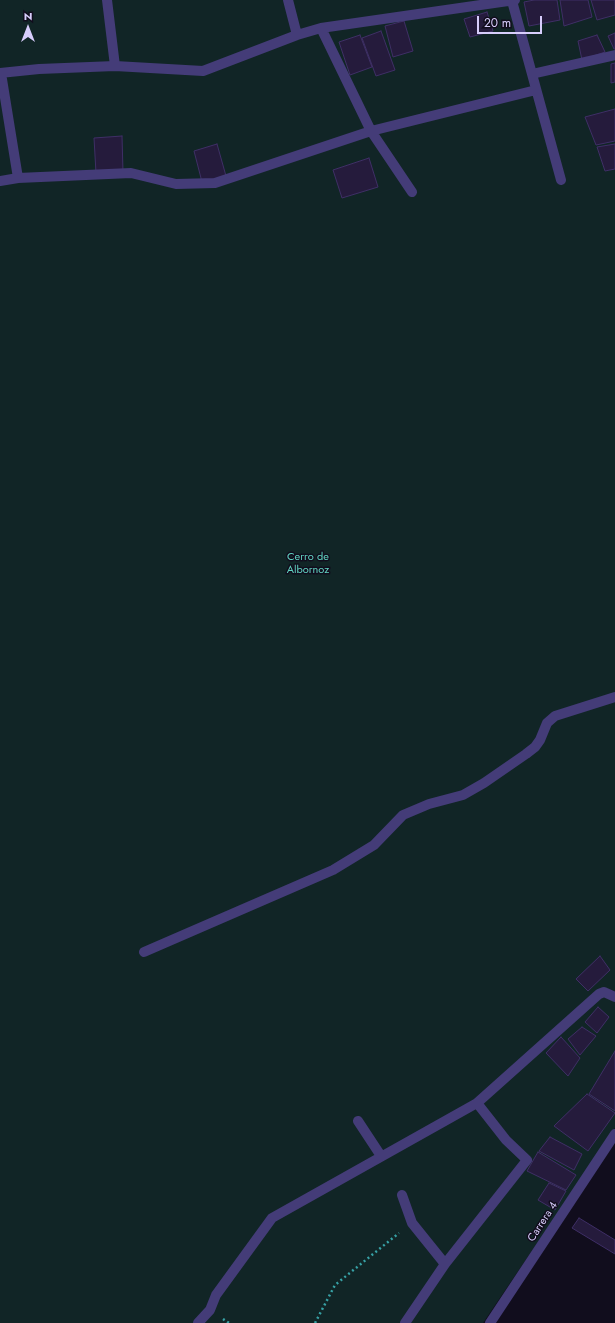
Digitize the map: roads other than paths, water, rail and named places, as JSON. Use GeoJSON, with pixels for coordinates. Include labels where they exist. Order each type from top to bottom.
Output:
{"type":"FeatureCollection","features":[{"type":"Feature","properties":{"kind":"street"},"geometry":{"type":"LineString","coordinates":[[107,0],[115,66]]}},
{"type":"Feature","properties":{"kind":"street"},"geometry":{"type":"LineString","coordinates":[[288,0],[297,35]]}},
{"type":"Feature","properties":{"kind":"street"},"geometry":{"type":"LineString","coordinates":[[18,178],[0,73],[39,69],[115,66],[203,72],[297,35],[321,28],[514,0],[536,90],[561,180]]}},
{"type":"Feature","properties":{"kind":"street"},"geometry":{"type":"LineString","coordinates":[[321,28],[371,131],[412,192]]}},
{"type":"Feature","properties":{"kind":"street"},"geometry":{"type":"LineString","coordinates":[[532,74],[615,55]]}},
{"type":"Feature","properties":{"kind":"street"},"geometry":{"type":"LineString","coordinates":[[0,181],[18,178],[131,173],[176,184],[215,183],[371,131],[536,90]]}},
{"type":"Feature","properties":{"kind":"street"},"geometry":{"type":"LineString","coordinates":[[144,952],[333,870],[374,845],[403,815],[429,804],[463,795],[484,783],[526,754],[535,747],[540,740],[547,723],[555,716],[615,697]]}},
{"type":"Feature","properties":{"kind":"street"},"geometry":{"type":"LineString","coordinates":[[198,1323],[210,1310],[216,1295],[272,1218],[477,1103],[599,994],[604,992],[615,997]]}},
{"type":"Feature","properties":{"kind":"street"},"geometry":{"type":"LineString","coordinates":[[405,1323],[445,1264],[527,1160],[506,1140],[477,1103]]}},
{"type":"Feature","properties":{"kind":"street"},"geometry":{"type":"LineString","coordinates":[[358,1121],[381,1156]]}},
{"type":"Feature","properties":{"kind":"street","name":"Carrera 4"},"geometry":{"type":"LineString","coordinates":[[490,1323],[615,1134]]}},
{"type":"Feature","properties":{"kind":"street"},"geometry":{"type":"LineString","coordinates":[[402,1195],[412,1223],[445,1264]]}},
{"type":"Feature","properties":{"kind":"park label","name":"Cerro de Albornoz"},"geometry":{"type":"Point","coordinates":[308,563]}}]}
